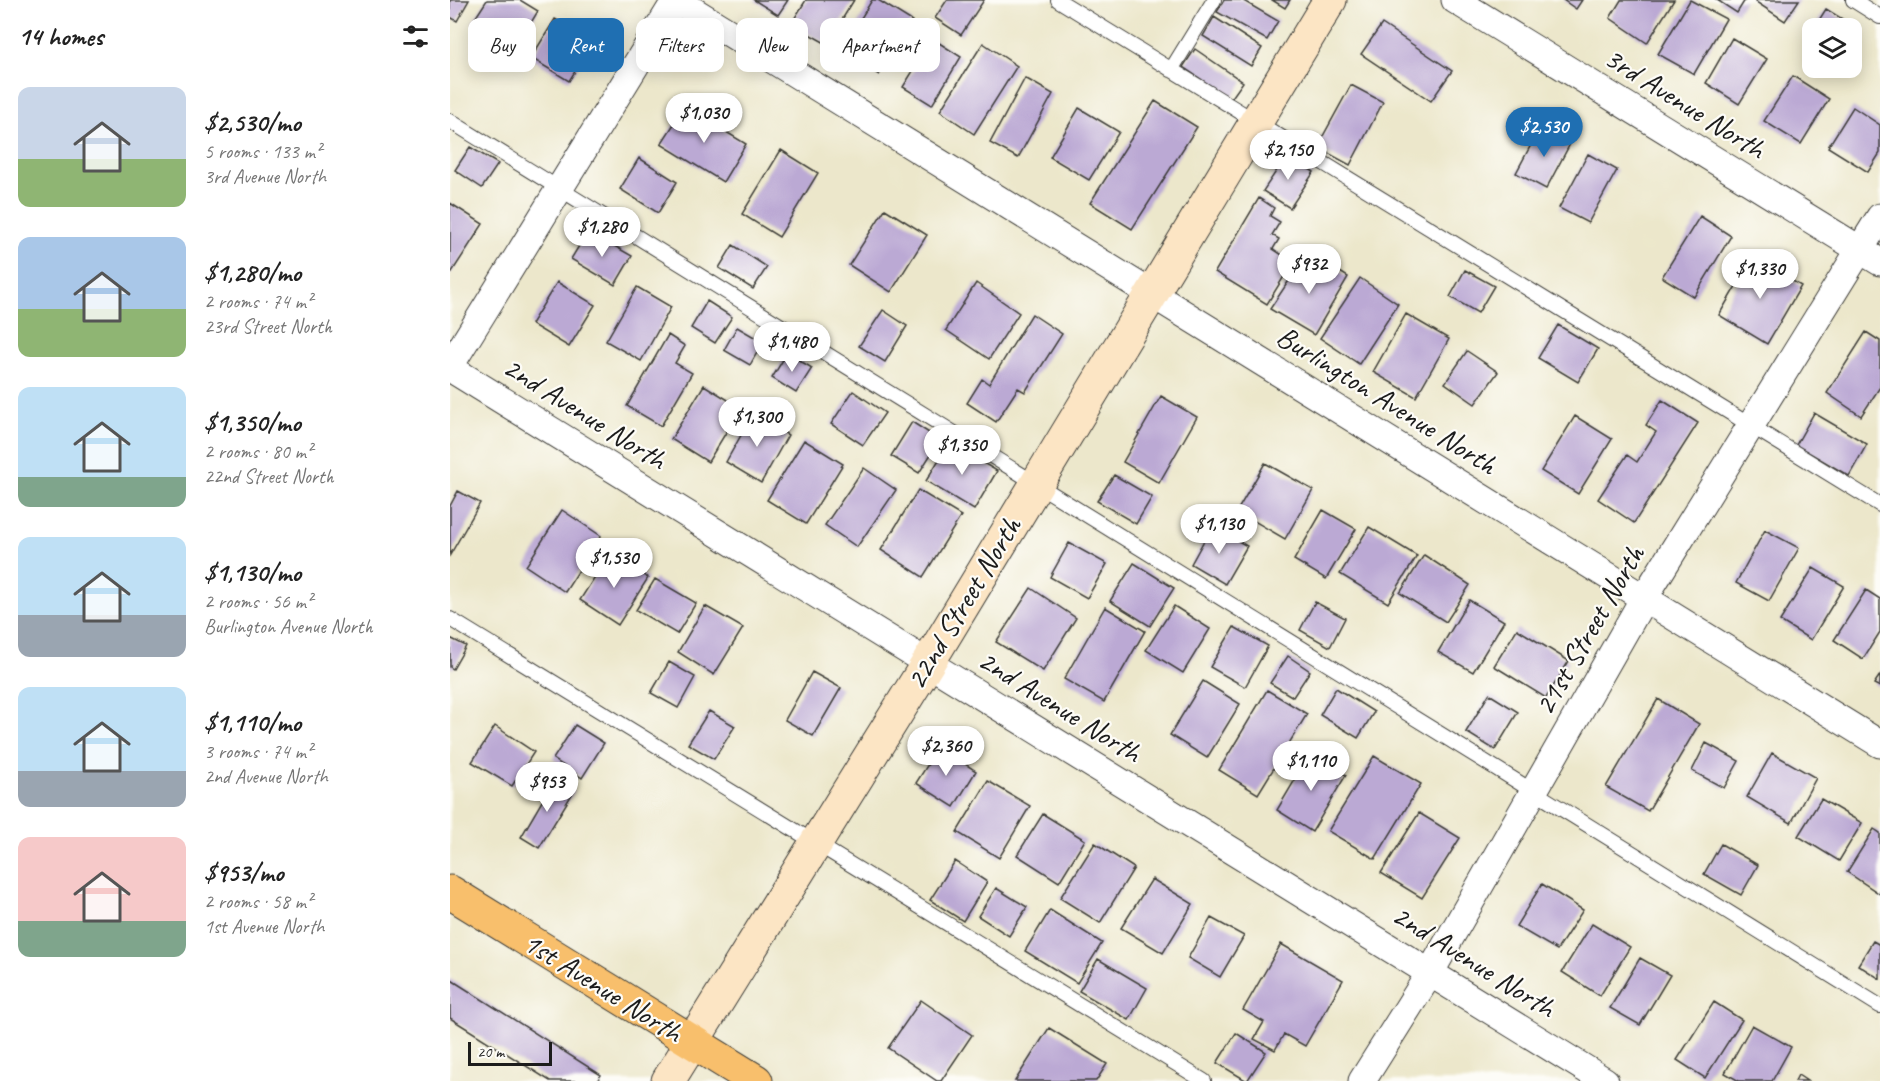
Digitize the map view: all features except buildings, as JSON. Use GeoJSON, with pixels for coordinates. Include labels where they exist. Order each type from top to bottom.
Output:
{"type":"FeatureCollection","features":[{"type":"Feature","properties":{"kind":"main road","name":"1st Avenue North"},"geometry":{"type":"LineString","coordinates":[[450,892],[756,1081]]}},
{"type":"Feature","properties":{"kind":"street"},"geometry":{"type":"LineString","coordinates":[[450,367],[676,0]]}},
{"type":"Feature","properties":{"kind":"street","name":"Burlington Avenue North"},"geometry":{"type":"LineString","coordinates":[[676,0],[1880,744]]}},
{"type":"Feature","properties":{"kind":"street","name":"22nd Street North"},"geometry":{"type":"LineString","coordinates":[[668,1081],[928,663],[1330,0]]}},
{"type":"Feature","properties":{"kind":"street","name":"3rd Avenue North"},"geometry":{"type":"LineString","coordinates":[[1455,0],[1870,256]]}},
{"type":"Feature","properties":{"kind":"street","name":"21st Street North"},"geometry":{"type":"LineString","coordinates":[[1362,1081],[1430,973],[1644,598],[1751,426],[1870,256],[1880,217]]}},
{"type":"Feature","properties":{"kind":"street","name":"2nd Avenue North"},"geometry":{"type":"LineString","coordinates":[[450,367],[1605,1081]]}},
{"type":"Feature","properties":{"kind":"lane"},"geometry":{"type":"LineString","coordinates":[[1058,0],[1880,505]]}},
{"type":"Feature","properties":{"kind":"lane"},"geometry":{"type":"LineString","coordinates":[[1171,69],[1214,0]]}},
{"type":"Feature","properties":{"kind":"lane"},"geometry":{"type":"LineString","coordinates":[[1853,0],[1880,17]]}},
{"type":"Feature","properties":{"kind":"lane"},"geometry":{"type":"LineString","coordinates":[[450,122],[1880,1006]]}},
{"type":"Feature","properties":{"kind":"lane"},"geometry":{"type":"LineString","coordinates":[[450,619],[1204,1081]]}}]}
